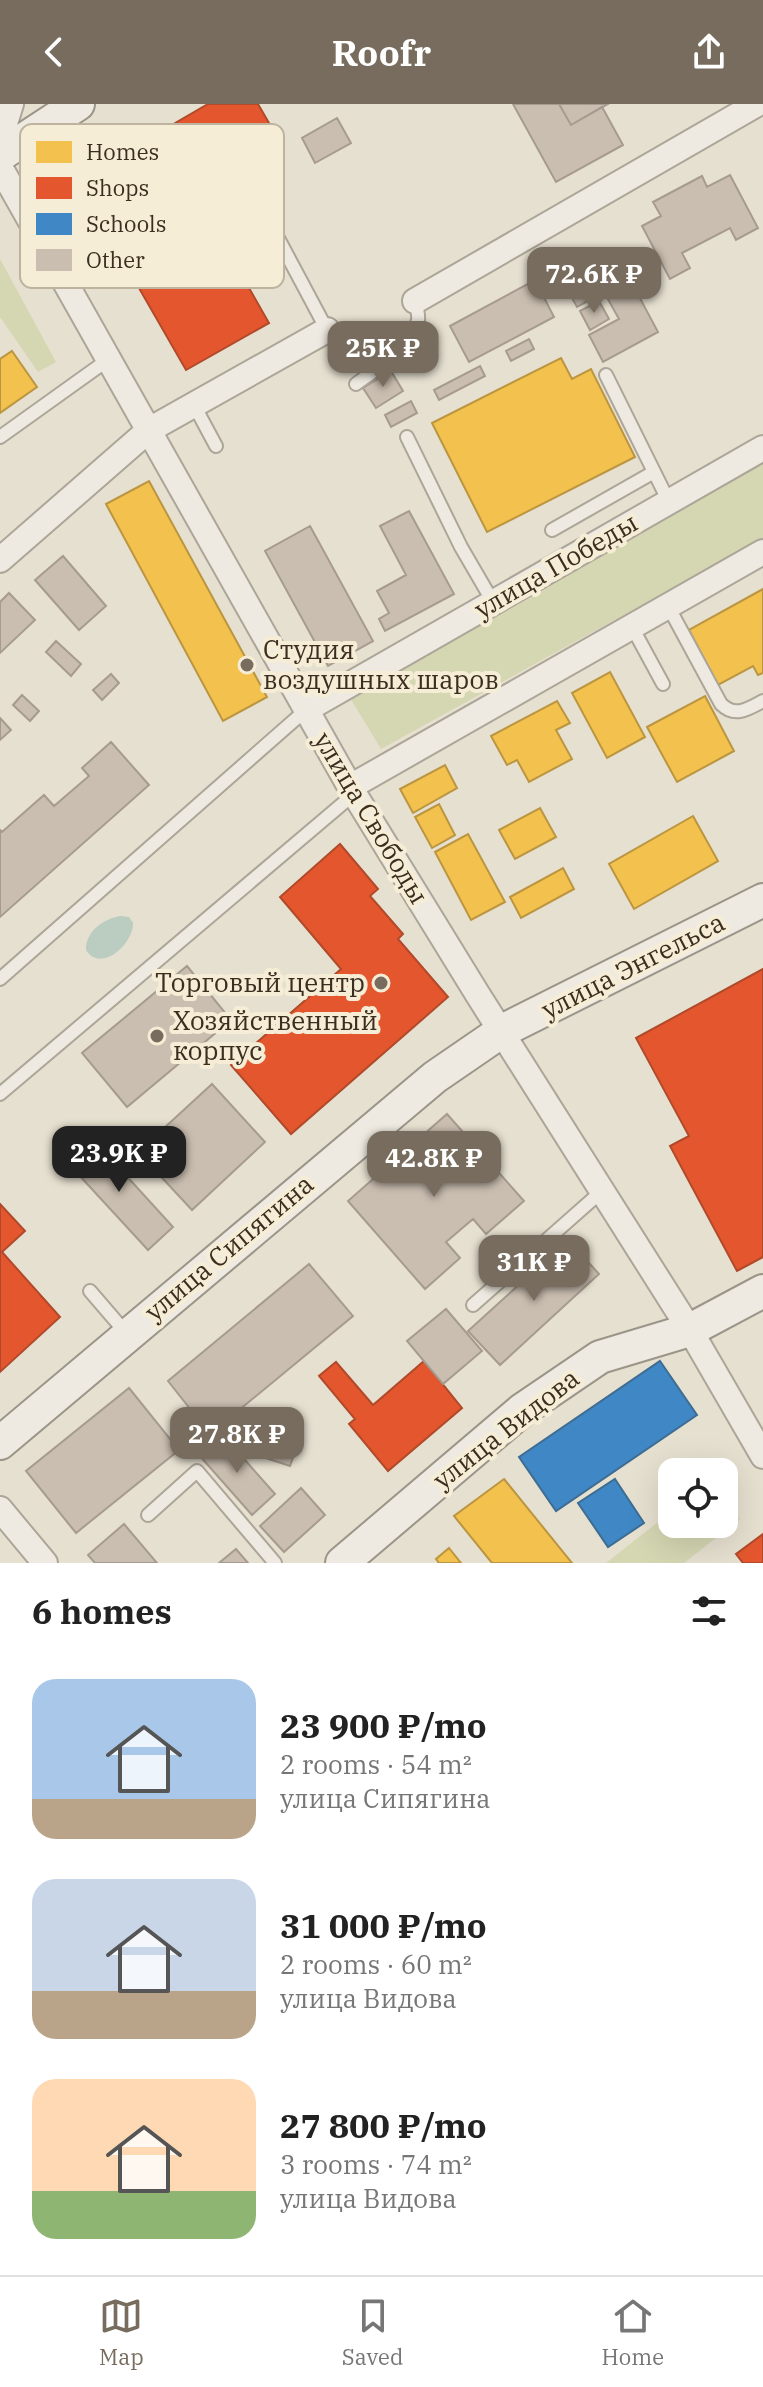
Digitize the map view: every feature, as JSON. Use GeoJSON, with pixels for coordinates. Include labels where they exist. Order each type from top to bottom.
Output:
{"type":"FeatureCollection","features":[{"type":"Feature","properties":{"kind":"street"},"geometry":{"type":"LineString","coordinates":[[0,140],[11,104]]}},
{"type":"Feature","properties":{"kind":"street"},"geometry":{"type":"LineString","coordinates":[[47,124],[78,104]]}},
{"type":"Feature","properties":{"kind":"street"},"geometry":{"type":"LineString","coordinates":[[415,301],[757,104]]}},
{"type":"Feature","properties":{"kind":"street"},"geometry":{"type":"LineString","coordinates":[[0,155],[20,142]]}},
{"type":"Feature","properties":{"kind":"street","name":"улица Свободы"},"geometry":{"type":"LineString","coordinates":[[0,167],[20,202]]}},
{"type":"Feature","properties":{"kind":"street","name":"улица Свободы"},"geometry":{"type":"LineString","coordinates":[[69,288],[352,790],[690,1330],[763,1456]]}},
{"type":"Feature","properties":{"kind":"street"},"geometry":{"type":"LineString","coordinates":[[0,560],[149,430],[327,330]]}},
{"type":"Feature","properties":{"kind":"street","name":"улица Победы"},"geometry":{"type":"LineString","coordinates":[[307,709],[763,448]]}},
{"type":"Feature","properties":{"kind":"street"},"geometry":{"type":"LineString","coordinates":[[352,790],[763,552]]}},
{"type":"Feature","properties":{"kind":"street","name":"улица Энгельса"},"geometry":{"type":"LineString","coordinates":[[502,1031],[763,900]]}},
{"type":"Feature","properties":{"kind":"street","name":"улица Сипягина"},"geometry":{"type":"LineString","coordinates":[[0,1443],[435,1077],[502,1031]]}},
{"type":"Feature","properties":{"kind":"street","name":"улица Видова"},"geometry":{"type":"LineString","coordinates":[[342,1563],[522,1410],[600,1357],[690,1330],[763,1291]]}},
{"type":"Feature","properties":{"kind":"street"},"geometry":{"type":"LineString","coordinates":[[0,1509],[45,1563]]}},
{"type":"Feature","properties":{"kind":"lane"},"geometry":{"type":"LineString","coordinates":[[284,249],[327,330]]}},
{"type":"Feature","properties":{"kind":"lane"},"geometry":{"type":"LineString","coordinates":[[356,384],[397,353],[409,339],[418,319],[415,301]]}},
{"type":"Feature","properties":{"kind":"lane"},"geometry":{"type":"LineString","coordinates":[[0,437],[109,359]]}},
{"type":"Feature","properties":{"kind":"lane"},"geometry":{"type":"LineString","coordinates":[[606,375],[669,502]]}},
{"type":"Feature","properties":{"kind":"lane"},"geometry":{"type":"LineString","coordinates":[[194,405],[216,446]]}},
{"type":"Feature","properties":{"kind":"lane"},"geometry":{"type":"LineString","coordinates":[[407,437],[461,547],[493,602]]}},
{"type":"Feature","properties":{"kind":"lane"},"geometry":{"type":"LineString","coordinates":[[552,530],[654,472]]}},
{"type":"Feature","properties":{"kind":"lane"},"geometry":{"type":"LineString","coordinates":[[668,606],[721,704],[738,712],[763,701]]}},
{"type":"Feature","properties":{"kind":"lane"},"geometry":{"type":"LineString","coordinates":[[632,627],[663,684]]}},
{"type":"Feature","properties":{"kind":"lane"},"geometry":{"type":"LineString","coordinates":[[0,979],[307,709]]}},
{"type":"Feature","properties":{"kind":"lane"},"geometry":{"type":"LineString","coordinates":[[0,1094],[352,790]]}},
{"type":"Feature","properties":{"kind":"lane"},"geometry":{"type":"LineString","coordinates":[[473,1305],[602,1191]]}},
{"type":"Feature","properties":{"kind":"lane"},"geometry":{"type":"LineString","coordinates":[[90,1291],[127,1334]]}},
{"type":"Feature","properties":{"kind":"lane"},"geometry":{"type":"LineString","coordinates":[[148,1515],[197,1471],[275,1563]]}},
{"type":"Feature","properties":{"kind":"green space"},"geometry":{"type":"Polygon","coordinates":[[[0,259],[56,362],[38,372],[0,317],[0,259]]]}},
{"type":"Feature","properties":{"kind":"green space"},"geometry":{"type":"Polygon","coordinates":[[[763,461],[763,538],[381,749],[349,696],[763,461]]]}},
{"type":"Feature","properties":{"kind":"green space"},"geometry":{"type":"Polygon","coordinates":[[[658,1522],[658,1538],[716,1538],[684,1563],[606,1563],[658,1522]]]}},
{"type":"Feature","properties":{"kind":"shaded area"},"geometry":{"type":"Polygon","coordinates":[[[121,916],[129,917],[133,923],[123,947],[108,957],[92,957],[86,950],[92,932],[102,923],[121,916]]]}},
{"type":"Feature","properties":{"kind":"building: Homes"},"geometry":{"type":"Polygon","coordinates":[[[12,351],[37,387],[0,413],[0,359],[12,351]]]}},
{"type":"Feature","properties":{"kind":"building: Homes"},"geometry":{"type":"Polygon","coordinates":[[[561,358],[572,379],[591,369],[635,457],[487,532],[432,423],[561,358]]]}},
{"type":"Feature","properties":{"kind":"building: Homes"},"geometry":{"type":"Polygon","coordinates":[[[149,481],[267,697],[223,721],[106,504],[149,481]]]}},
{"type":"Feature","properties":{"kind":"building: Homes"},"geometry":{"type":"Polygon","coordinates":[[[763,589],[763,673],[758,675],[753,666],[718,685],[689,630],[763,589]]]}},
{"type":"Feature","properties":{"kind":"building: Homes"},"geometry":{"type":"Polygon","coordinates":[[[610,672],[645,737],[607,758],[572,693],[610,672]]]}},
{"type":"Feature","properties":{"kind":"building: Homes"},"geometry":{"type":"Polygon","coordinates":[[[705,696],[734,751],[677,782],[647,727],[705,696]]]}},
{"type":"Feature","properties":{"kind":"building: Homes"},"geometry":{"type":"Polygon","coordinates":[[[557,701],[570,723],[556,730],[572,759],[529,782],[517,760],[507,765],[491,736],[557,701]]]}},
{"type":"Feature","properties":{"kind":"building: Homes"},"geometry":{"type":"Polygon","coordinates":[[[445,765],[457,788],[413,813],[400,789],[445,765]]]}},
{"type":"Feature","properties":{"kind":"building: Homes"},"geometry":{"type":"Polygon","coordinates":[[[439,804],[455,835],[432,848],[415,817],[439,804]]]}},
{"type":"Feature","properties":{"kind":"building: Homes"},"geometry":{"type":"Polygon","coordinates":[[[540,808],[556,837],[515,859],[499,830],[540,808]]]}},
{"type":"Feature","properties":{"kind":"building: Homes"},"geometry":{"type":"Polygon","coordinates":[[[693,816],[718,861],[634,909],[609,864],[693,816]]]}},
{"type":"Feature","properties":{"kind":"building: Homes"},"geometry":{"type":"Polygon","coordinates":[[[468,834],[505,902],[471,920],[435,852],[468,834]]]}},
{"type":"Feature","properties":{"kind":"building: Homes"},"geometry":{"type":"Polygon","coordinates":[[[563,868],[574,889],[521,918],[510,897],[563,868]]]}},
{"type":"Feature","properties":{"kind":"building: Homes"},"geometry":{"type":"Polygon","coordinates":[[[504,1479],[572,1563],[492,1563],[454,1516],[504,1479]]]}},
{"type":"Feature","properties":{"kind":"building: Homes"},"geometry":{"type":"Polygon","coordinates":[[[449,1548],[461,1563],[439,1563],[436,1559],[449,1548]]]}},
{"type":"Feature","properties":{"kind":"building: Shops"},"geometry":{"type":"Polygon","coordinates":[[[208,104],[258,104],[270,124],[174,124],[208,104]]]}},
{"type":"Feature","properties":{"kind":"building: Shops"},"geometry":{"type":"Polygon","coordinates":[[[139,288],[249,288],[269,323],[186,370],[139,288]]]}},
{"type":"Feature","properties":{"kind":"building: Shops","name":"Торговый центр"},"geometry":{"type":"Polygon","coordinates":[[[340,844],[378,889],[370,896],[403,934],[398,939],[448,997],[291,1134],[231,1065],[341,969],[280,897],[340,844]]]}},
{"type":"Feature","properties":{"kind":"building: Shops"},"geometry":{"type":"Polygon","coordinates":[[[763,969],[763,1257],[737,1271],[670,1146],[689,1136],[636,1038],[763,969]]]}},
{"type":"Feature","properties":{"kind":"building: Shops"},"geometry":{"type":"Polygon","coordinates":[[[0,1204],[25,1231],[2,1252],[60,1317],[0,1372],[0,1204]]]}},
{"type":"Feature","properties":{"kind":"building: Shops"},"geometry":{"type":"Polygon","coordinates":[[[424,1361],[462,1408],[388,1471],[349,1424],[355,1419],[319,1376],[336,1362],[373,1405],[424,1361]]]}},
{"type":"Feature","properties":{"kind":"building: Shops"},"geometry":{"type":"Polygon","coordinates":[[[763,1534],[763,1563],[743,1563],[736,1554],[763,1534]]]}},
{"type":"Feature","properties":{"kind":"building: Schools"},"geometry":{"type":"Polygon","coordinates":[[[660,1361],[697,1415],[556,1511],[519,1457],[660,1361]]]}},
{"type":"Feature","properties":{"kind":"building: Schools"},"geometry":{"type":"Polygon","coordinates":[[[615,1479],[644,1523],[608,1547],[578,1503],[615,1479]]]}},
{"type":"Feature","properties":{"kind":"building: Other"},"geometry":{"type":"Polygon","coordinates":[[[513,104],[559,104],[571,125],[602,107],[623,145],[556,182],[513,104]]]}},
{"type":"Feature","properties":{"kind":"building: Other"},"geometry":{"type":"Polygon","coordinates":[[[559,104],[608,104],[571,125],[559,104]]]}},
{"type":"Feature","properties":{"kind":"building: Other"},"geometry":{"type":"Polygon","coordinates":[[[337,118],[351,143],[315,163],[302,138],[337,118]]]}},
{"type":"Feature","properties":{"kind":"building: Other"},"geometry":{"type":"Polygon","coordinates":[[[730,175],[758,228],[736,240],[730,228],[682,253],[690,268],[670,279],[642,226],[661,216],[653,202],[702,176],[707,187],[730,175]]]}},
{"type":"Feature","properties":{"kind":"building: Other"},"geometry":{"type":"Polygon","coordinates":[[[577,252],[599,295],[577,307],[554,265],[577,252]]]}},
{"type":"Feature","properties":{"kind":"building: Other"},"geometry":{"type":"Polygon","coordinates":[[[626,272],[658,332],[603,362],[589,335],[619,319],[600,285],[626,272]]]}},
{"type":"Feature","properties":{"kind":"building: Other"},"geometry":{"type":"Polygon","coordinates":[[[535,280],[554,317],[469,362],[450,326],[535,280]]]}},
{"type":"Feature","properties":{"kind":"building: Other"},"geometry":{"type":"Polygon","coordinates":[[[599,301],[609,319],[590,330],[580,311],[599,301]]]}},
{"type":"Feature","properties":{"kind":"building: Other"},"geometry":{"type":"Polygon","coordinates":[[[529,339],[534,349],[511,361],[506,351],[529,339]]]}},
{"type":"Feature","properties":{"kind":"building: Other"},"geometry":{"type":"Polygon","coordinates":[[[480,366],[485,376],[439,400],[434,390],[480,366]]]}},
{"type":"Feature","properties":{"kind":"building: Other"},"geometry":{"type":"Polygon","coordinates":[[[391,371],[403,391],[376,408],[363,388],[391,371]]]}},
{"type":"Feature","properties":{"kind":"building: Other"},"geometry":{"type":"Polygon","coordinates":[[[411,401],[417,413],[391,427],[385,415],[411,401]]]}},
{"type":"Feature","properties":{"kind":"building: Other"},"geometry":{"type":"Polygon","coordinates":[[[409,511],[454,594],[385,631],[379,619],[389,613],[377,591],[406,575],[380,526],[409,511]]]}},
{"type":"Feature","properties":{"kind":"building: Other"},"geometry":{"type":"Polygon","coordinates":[[[310,526],[373,641],[328,666],[265,551],[310,526]]]}},
{"type":"Feature","properties":{"kind":"building: Other"},"geometry":{"type":"Polygon","coordinates":[[[63,556],[106,606],[79,630],[35,580],[63,556]]]}},
{"type":"Feature","properties":{"kind":"building: Other"},"geometry":{"type":"Polygon","coordinates":[[[9,593],[35,620],[0,653],[0,602],[9,593]]]}},
{"type":"Feature","properties":{"kind":"building: Other"},"geometry":{"type":"Polygon","coordinates":[[[56,641],[81,664],[71,676],[46,652],[56,641]]]}},
{"type":"Feature","properties":{"kind":"building: Other"},"geometry":{"type":"Polygon","coordinates":[[[111,674],[119,683],[102,700],[93,690],[111,674]]]}},
{"type":"Feature","properties":{"kind":"building: Other"},"geometry":{"type":"Polygon","coordinates":[[[22,695],[39,711],[30,721],[13,705],[22,695]]]}},
{"type":"Feature","properties":{"kind":"building: Other"},"geometry":{"type":"Polygon","coordinates":[[[0,718],[11,730],[0,740],[0,718]]]}},
{"type":"Feature","properties":{"kind":"building: Other"},"geometry":{"type":"Polygon","coordinates":[[[111,742],[149,785],[0,917],[0,830],[2,832],[44,795],[54,806],[89,776],[82,768],[111,742]]]}},
{"type":"Feature","properties":{"kind":"building: Other","name":"Хозяйственный корпус"},"geometry":{"type":"Polygon","coordinates":[[[187,966],[231,1020],[127,1107],[82,1053],[187,966]]]}},
{"type":"Feature","properties":{"kind":"building: Other"},"geometry":{"type":"Polygon","coordinates":[[[212,1084],[265,1142],[192,1210],[138,1152],[212,1084]]]}},
{"type":"Feature","properties":{"kind":"building: Other"},"geometry":{"type":"Polygon","coordinates":[[[447,1114],[524,1201],[486,1234],[473,1219],[446,1242],[460,1258],[425,1289],[348,1201],[447,1114]]]}},
{"type":"Feature","properties":{"kind":"building: Other"},"geometry":{"type":"Polygon","coordinates":[[[91,1137],[173,1227],[148,1250],[66,1161],[91,1137]]]}},
{"type":"Feature","properties":{"kind":"building: Other"},"geometry":{"type":"Polygon","coordinates":[[[568,1240],[599,1274],[500,1365],[468,1331],[568,1240]]]}},
{"type":"Feature","properties":{"kind":"building: Other"},"geometry":{"type":"Polygon","coordinates":[[[309,1264],[353,1316],[210,1434],[168,1381],[309,1264]]]}},
{"type":"Feature","properties":{"kind":"building: Other"},"geometry":{"type":"Polygon","coordinates":[[[446,1309],[482,1351],[443,1384],[407,1341],[446,1309]]]}},
{"type":"Feature","properties":{"kind":"building: Other"},"geometry":{"type":"Polygon","coordinates":[[[129,1388],[179,1450],[76,1533],[26,1471],[129,1388]]]}},
{"type":"Feature","properties":{"kind":"building: Other"},"geometry":{"type":"Polygon","coordinates":[[[223,1435],[275,1494],[252,1515],[199,1455],[223,1435]]]}},
{"type":"Feature","properties":{"kind":"building: Other"},"geometry":{"type":"Polygon","coordinates":[[[249,1436],[295,1452],[290,1466],[244,1451],[249,1436]]]}},
{"type":"Feature","properties":{"kind":"building: Other"},"geometry":{"type":"Polygon","coordinates":[[[301,1488],[325,1515],[284,1552],[260,1526],[301,1488]]]}},
{"type":"Feature","properties":{"kind":"building: Other"},"geometry":{"type":"Polygon","coordinates":[[[124,1524],[157,1563],[95,1563],[88,1555],[124,1524]]]}},
{"type":"Feature","properties":{"kind":"building: Other"},"geometry":{"type":"Polygon","coordinates":[[[236,1549],[248,1563],[219,1563],[236,1549]]]}},
{"type":"Feature","properties":{"kind":"place","name":"Студия воздушных шаров"},"geometry":{"type":"Point","coordinates":[247,665]}},
{"type":"Feature","properties":{"kind":"place","name":"Торговый центр"},"geometry":{"type":"Point","coordinates":[381,983]}},
{"type":"Feature","properties":{"kind":"place","name":"Хозяйственный корпус"},"geometry":{"type":"Point","coordinates":[157,1036]}}]}
